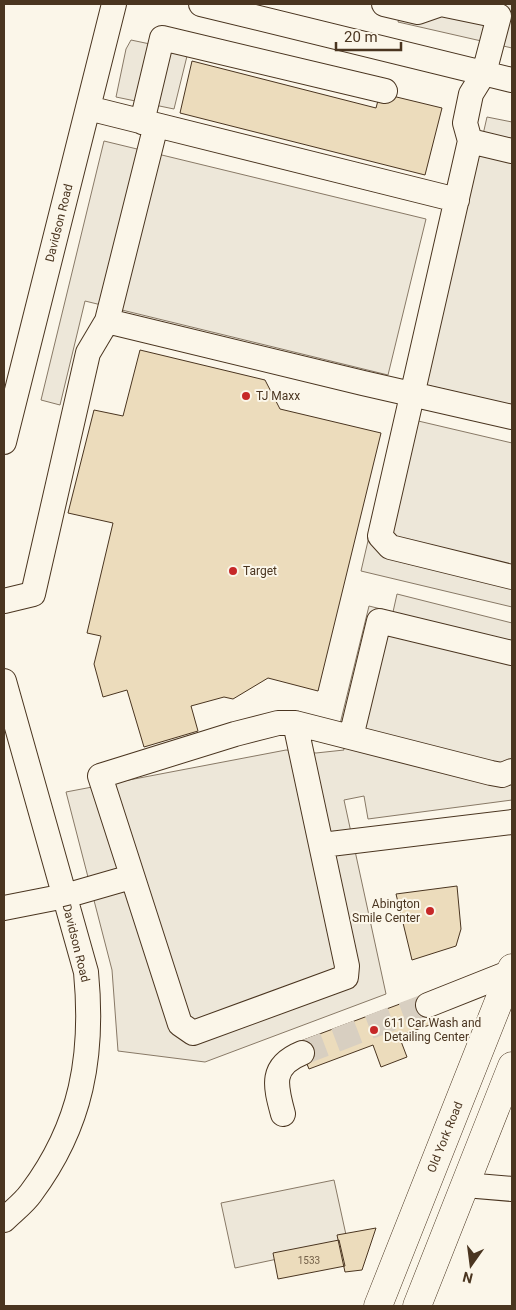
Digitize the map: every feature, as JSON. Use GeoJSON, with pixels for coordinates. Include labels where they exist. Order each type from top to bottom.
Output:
{"type":"FeatureCollection","features":[{"type":"Feature","properties":{"kind":"highway","name":"Old York Road"},"geometry":{"type":"LineString","coordinates":[[378,1306],[512,970]]}},
{"type":"Feature","properties":{"kind":"highway"},"geometry":{"type":"LineString","coordinates":[[418,1306],[512,1066]]}},
{"type":"Feature","properties":{"kind":"street","name":"Davidson Road"},"geometry":{"type":"LineString","coordinates":[[4,442],[9,394],[88,108],[114,4]]}},
{"type":"Feature","properties":{"kind":"street"},"geometry":{"type":"LineString","coordinates":[[201,4],[512,80]]}},
{"type":"Feature","properties":{"kind":"street"},"geometry":{"type":"LineString","coordinates":[[384,4],[418,12],[441,4],[506,18],[484,73],[472,94],[465,124],[470,142],[380,536],[390,547],[512,577]]}},
{"type":"Feature","properties":{"kind":"street"},"geometry":{"type":"LineString","coordinates":[[4,601],[33,594],[88,353],[108,321],[148,123],[162,38],[385,91]]}},
{"type":"Feature","properties":{"kind":"street"},"geometry":{"type":"LineString","coordinates":[[88,108],[457,200]]}},
{"type":"Feature","properties":{"kind":"street"},"geometry":{"type":"LineString","coordinates":[[470,142],[512,151]]}},
{"type":"Feature","properties":{"kind":"street"},"geometry":{"type":"LineString","coordinates":[[108,321],[512,417]]}},
{"type":"Feature","properties":{"kind":"street"},"geometry":{"type":"LineString","coordinates":[[351,737],[379,621],[512,653]]}},
{"type":"Feature","properties":{"kind":"street","name":"Davidson Road"},"geometry":{"type":"LineString","coordinates":[[4,681],[86,972],[90,1014],[87,1056],[77,1107],[57,1153],[30,1194],[4,1220]]}},
{"type":"Feature","properties":{"kind":"street"},"geometry":{"type":"LineString","coordinates":[[295,722],[348,966],[346,977],[193,1034],[180,1024],[131,877],[100,776],[235,734],[278,723],[295,722],[502,776],[512,771]]}},
{"type":"Feature","properties":{"kind":"street"},"geometry":{"type":"LineString","coordinates":[[322,845],[512,822]]}},
{"type":"Feature","properties":{"kind":"street"},"geometry":{"type":"LineString","coordinates":[[4,908],[65,896],[131,877]]}},
{"type":"Feature","properties":{"kind":"street"},"geometry":{"type":"LineString","coordinates":[[428,1004],[512,970]]}},
{"type":"Feature","properties":{"kind":"street"},"geometry":{"type":"LineString","coordinates":[[284,1114],[277,1092],[277,1076],[282,1065],[291,1057],[302,1053]]}},
{"type":"Feature","properties":{"kind":"street"},"geometry":{"type":"LineString","coordinates":[[465,1185],[512,1190]]}},
{"type":"Feature","properties":{"kind":"shaded area"},"geometry":{"type":"Polygon","coordinates":[[[402,4],[512,4],[512,48],[398,22],[402,4]]]}},
{"type":"Feature","properties":{"kind":"shaded area"},"geometry":{"type":"Polygon","coordinates":[[[131,40],[188,52],[174,109],[116,97],[126,49],[131,40]]]}},
{"type":"Feature","properties":{"kind":"shaded area"},"geometry":{"type":"Polygon","coordinates":[[[487,117],[512,122],[512,405],[426,385],[487,117]]]}},
{"type":"Feature","properties":{"kind":"shaded area"},"geometry":{"type":"Polygon","coordinates":[[[104,141],[426,219],[388,375],[85,301],[60,405],[41,400],[104,141]]]}},
{"type":"Feature","properties":{"kind":"shaded area"},"geometry":{"type":"Polygon","coordinates":[[[397,416],[512,443],[512,607],[361,571],[397,416]]]}},
{"type":"Feature","properties":{"kind":"shaded area"},"geometry":{"type":"Polygon","coordinates":[[[397,594],[512,623],[512,800],[368,819],[364,796],[344,800],[386,994],[205,1062],[118,1051],[112,970],[66,792],[286,750],[316,753],[344,750],[340,724],[369,606],[393,612],[397,594]]]}},
{"type":"Feature","properties":{"kind":"shaded area"},"geometry":{"type":"Polygon","coordinates":[[[334,1180],[348,1244],[235,1268],[221,1203],[334,1180]]]}},
{"type":"Feature","properties":{"kind":"building"},"geometry":{"type":"Polygon","coordinates":[[[192,61],[376,108],[380,93],[442,108],[425,175],[180,113],[192,61]]]}},
{"type":"Feature","properties":{"kind":"building"},"geometry":{"type":"Polygon","coordinates":[[[140,350],[265,380],[280,409],[381,433],[318,691],[268,678],[233,699],[224,697],[191,706],[198,731],[144,747],[127,690],[103,697],[94,664],[101,636],[87,633],[113,523],[68,513],[94,410],[123,416],[140,350]]]}},
{"type":"Feature","properties":{"kind":"building","name":"Abington Smile Center"},"geometry":{"type":"Polygon","coordinates":[[[457,886],[461,929],[456,946],[412,960],[396,894],[457,886]]]}},
{"type":"Feature","properties":{"kind":"building","name":"611 Car Wash and Detailing Center"},"geometry":{"type":"Polygon","coordinates":[[[424,995],[435,1023],[399,1036],[407,1057],[381,1067],[373,1045],[309,1069],[298,1042],[424,995]]]}},
{"type":"Feature","properties":{"kind":"building"},"geometry":{"type":"Polygon","coordinates":[[[376,1228],[362,1270],[345,1272],[337,1235],[376,1228]]]}},
{"type":"Feature","properties":{"kind":"building"},"geometry":{"type":"Polygon","coordinates":[[[339,1240],[345,1266],[278,1279],[273,1253],[339,1240]]]}},
{"type":"Feature","properties":{"kind":"tunnel"},"geometry":{"type":"LineString","coordinates":[[302,1053],[428,1005]]}},
{"type":"Feature","properties":{"kind":"place","name":"TJ Maxx"},"geometry":{"type":"Point","coordinates":[246,396]}},
{"type":"Feature","properties":{"kind":"place","name":"Target"},"geometry":{"type":"Point","coordinates":[233,571]}},
{"type":"Feature","properties":{"kind":"place","name":"Abington Smile Center"},"geometry":{"type":"Point","coordinates":[430,911]}},
{"type":"Feature","properties":{"kind":"place","name":"611 Car Wash and Detailing Center"},"geometry":{"type":"Point","coordinates":[374,1030]}}]}
